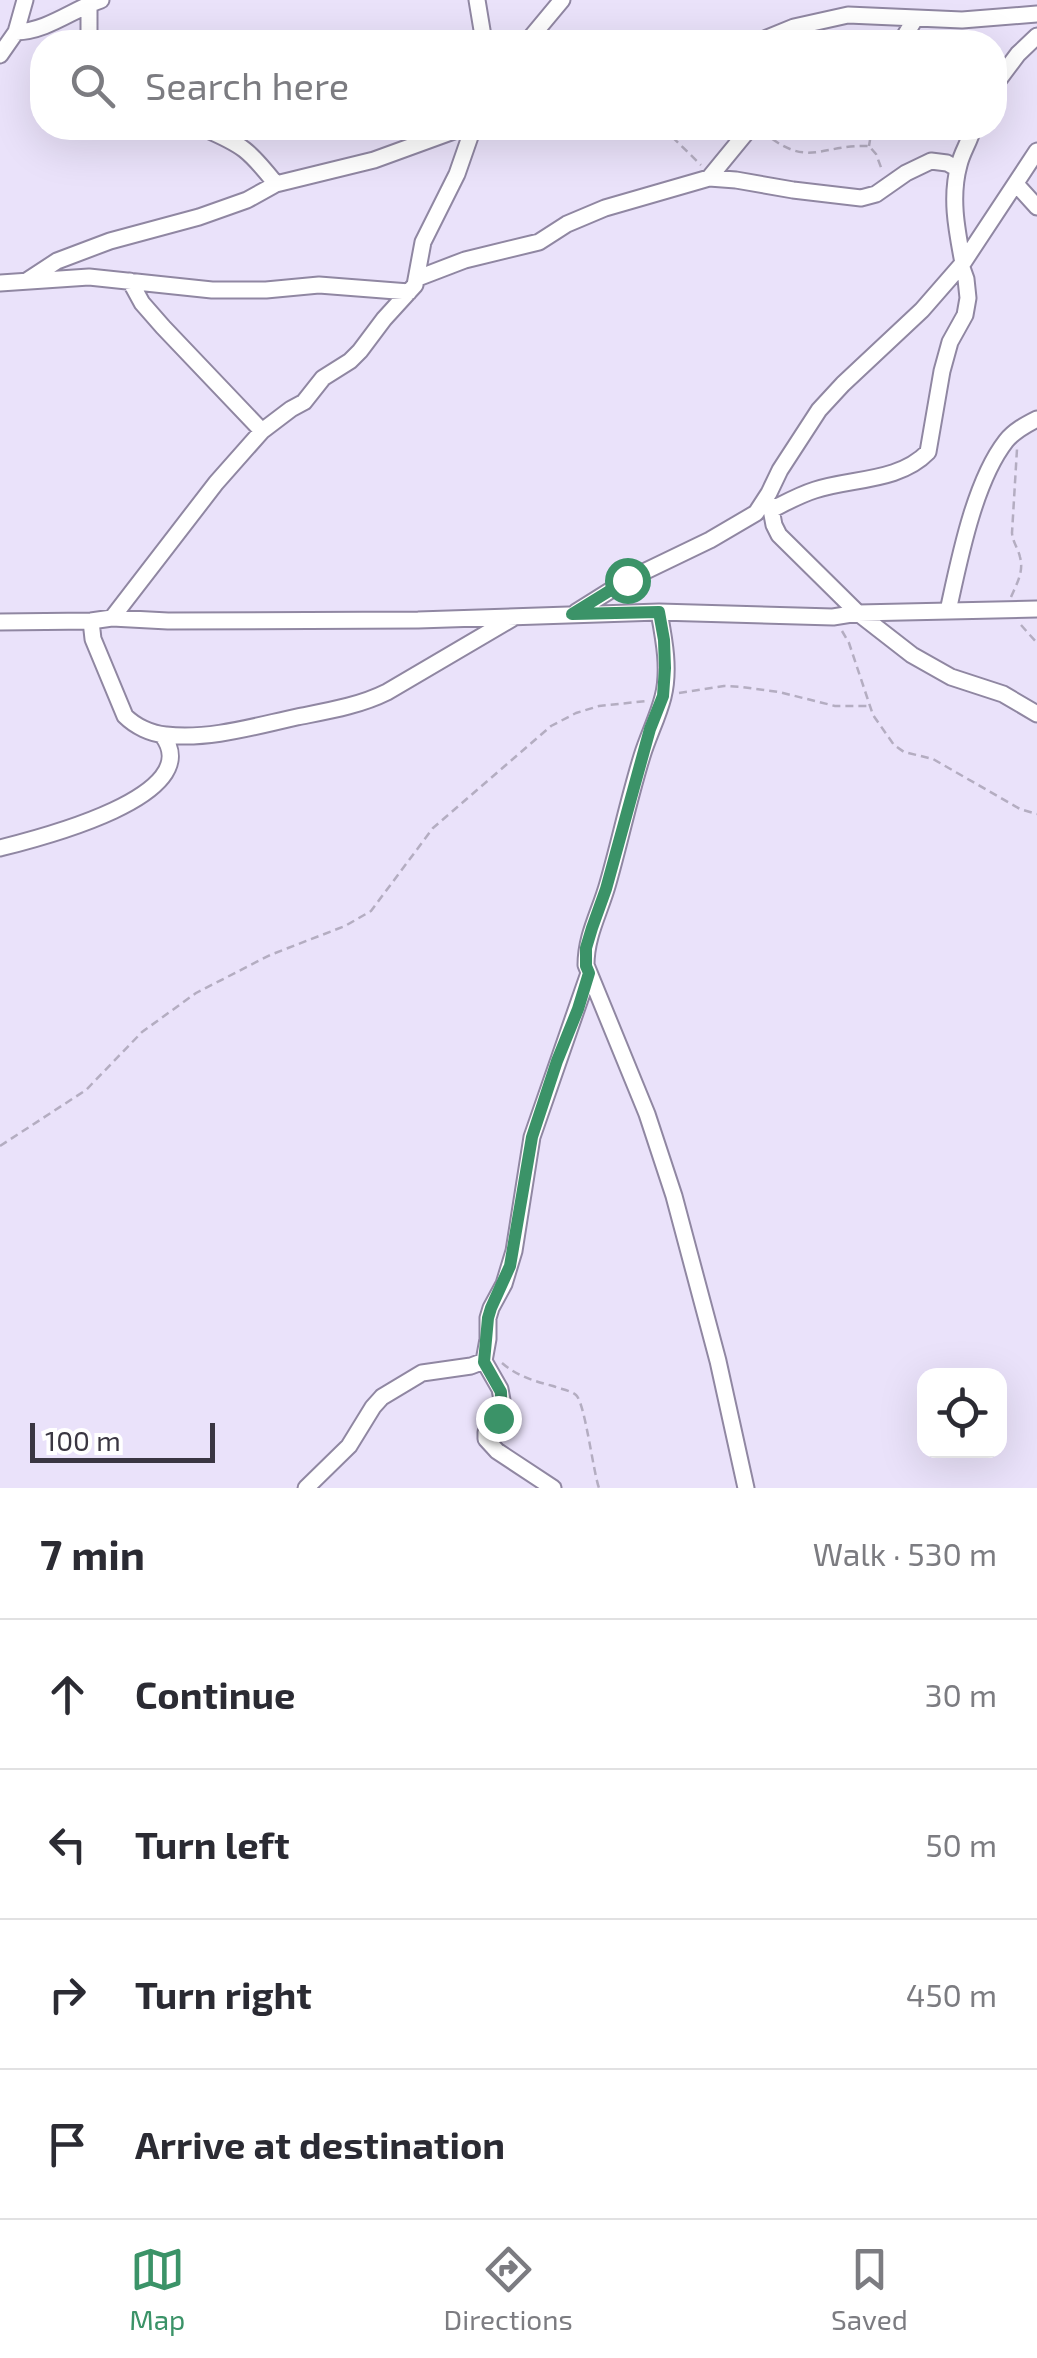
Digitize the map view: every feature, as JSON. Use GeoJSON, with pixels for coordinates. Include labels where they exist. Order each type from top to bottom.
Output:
{"type":"FeatureCollection","features":[{"type":"Feature","properties":{"kind":"street"},"geometry":{"type":"LineString","coordinates":[[0,55],[16,32],[25,0]]}},
{"type":"Feature","properties":{"kind":"street"},"geometry":{"type":"LineString","coordinates":[[476,0],[482,30]]}},
{"type":"Feature","properties":{"kind":"street"},"geometry":{"type":"LineString","coordinates":[[536,30],[562,0]]}},
{"type":"Feature","properties":{"kind":"street"},"geometry":{"type":"LineString","coordinates":[[978,0],[980,19]]}},
{"type":"Feature","properties":{"kind":"street"},"geometry":{"type":"LineString","coordinates":[[30,30],[95,2]]}},
{"type":"Feature","properties":{"kind":"street"},"geometry":{"type":"LineString","coordinates":[[90,30],[95,2]]}},
{"type":"Feature","properties":{"kind":"street"},"geometry":{"type":"LineString","coordinates":[[787,30],[831,17],[870,14],[980,19],[1037,14]]}},
{"type":"Feature","properties":{"kind":"street"},"geometry":{"type":"LineString","coordinates":[[908,30],[915,19]]}},
{"type":"Feature","properties":{"kind":"street"},"geometry":{"type":"LineString","coordinates":[[16,32],[30,30]]}},
{"type":"Feature","properties":{"kind":"street"},"geometry":{"type":"LineString","coordinates":[[1007,69],[1037,36]]}},
{"type":"Feature","properties":{"kind":"street"},"geometry":{"type":"LineString","coordinates":[[231,140],[253,155],[276,184]]}},
{"type":"Feature","properties":{"kind":"street"},"geometry":{"type":"LineString","coordinates":[[28,280],[80,252],[224,209],[276,184],[374,160],[429,140]]}},
{"type":"Feature","properties":{"kind":"street"},"geometry":{"type":"LineString","coordinates":[[112,618],[216,483],[262,431],[304,402],[330,372],[350,361],[408,292],[418,278],[423,242],[457,174],[468,140]]}},
{"type":"Feature","properties":{"kind":"street"},"geometry":{"type":"LineString","coordinates":[[710,177],[742,140]]}},
{"type":"Feature","properties":{"kind":"street"},"geometry":{"type":"LineString","coordinates":[[770,510],[816,489],[895,472],[920,461],[928,452],[942,371],[950,342],[965,315],[967,289],[954,213],[954,187],[969,140]]}},
{"type":"Feature","properties":{"kind":"street"},"geometry":{"type":"LineString","coordinates":[[572,614],[627,580],[756,514],[819,410],[922,310],[962,264],[1037,151]]}},
{"type":"Feature","properties":{"kind":"street"},"geometry":{"type":"LineString","coordinates":[[418,278],[465,260],[539,242],[566,224],[605,208],[710,177],[861,198],[876,194],[930,160],[958,169]]}},
{"type":"Feature","properties":{"kind":"street"},"geometry":{"type":"LineString","coordinates":[[1016,184],[1037,208]]}},
{"type":"Feature","properties":{"kind":"street"},"geometry":{"type":"LineString","coordinates":[[0,283],[89,277],[222,290],[319,284],[408,292]]}},
{"type":"Feature","properties":{"kind":"street"},"geometry":{"type":"LineString","coordinates":[[130,281],[163,328],[262,431]]}},
{"type":"Feature","properties":{"kind":"street"},"geometry":{"type":"LineString","coordinates":[[948,611],[986,479],[1007,439],[1037,418]]}},
{"type":"Feature","properties":{"kind":"street"},"geometry":{"type":"LineString","coordinates":[[769,493],[770,510],[780,535],[858,613],[912,655],[951,678],[1003,694],[1037,714]]}},
{"type":"Feature","properties":{"kind":"street"},"geometry":{"type":"LineString","coordinates":[[0,622],[112,618],[418,620],[659,612],[832,617],[1037,609]]}},
{"type":"Feature","properties":{"kind":"street"},"geometry":{"type":"LineString","coordinates":[[659,612],[664,640],[663,696],[586,948],[586,966],[646,1114],[674,1196],[721,1374],[746,1488]]}},
{"type":"Feature","properties":{"kind":"street"},"geometry":{"type":"LineString","coordinates":[[91,621],[93,639],[124,716],[162,735],[219,733],[366,702],[516,616]]}},
{"type":"Feature","properties":{"kind":"street"},"geometry":{"type":"LineString","coordinates":[[0,848],[103,815],[151,788],[168,769],[170,760],[170,749],[162,735]]}},
{"type":"Feature","properties":{"kind":"street"},"geometry":{"type":"LineString","coordinates":[[553,1488],[497,1451],[486,1439],[486,1432],[498,1418],[502,1395],[485,1355],[491,1308],[504,1284],[514,1251],[532,1137],[589,973]]}},
{"type":"Feature","properties":{"kind":"street"},"geometry":{"type":"LineString","coordinates":[[306,1488],[349,1446],[382,1397],[422,1373],[471,1366],[485,1355]]}},
{"type":"Feature","properties":{"kind":"path"},"geometry":{"type":"LineString","coordinates":[[674,140],[710,177]]}},
{"type":"Feature","properties":{"kind":"path"},"geometry":{"type":"LineString","coordinates":[[772,140],[803,153],[869,146],[888,186]]}},
{"type":"Feature","properties":{"kind":"path"},"geometry":{"type":"LineString","coordinates":[[869,146],[870,140]]}},
{"type":"Feature","properties":{"kind":"path"},"geometry":{"type":"LineString","coordinates":[[1020,428],[1012,533],[1022,571],[1010,598],[1022,627],[1037,642]]}},
{"type":"Feature","properties":{"kind":"path"},"geometry":{"type":"LineString","coordinates":[[832,617],[849,642],[869,706],[894,745],[904,752],[932,759],[1020,809],[1037,814]]}},
{"type":"Feature","properties":{"kind":"path"},"geometry":{"type":"LineString","coordinates":[[0,1146],[86,1090],[142,1032],[196,994],[270,955],[345,926],[371,911],[432,828],[551,726],[576,713],[724,686],[778,692],[836,706],[869,706]]}},
{"type":"Feature","properties":{"kind":"path"},"geometry":{"type":"LineString","coordinates":[[485,1355],[525,1378],[580,1399],[599,1488]]}},
{"type":"Feature","properties":{"kind":"route"},"geometry":{"type":"LineString","coordinates":[[498,1418],[502,1395],[484,1362],[488,1318],[510,1266],[532,1137],[589,973],[586,948],[663,696],[664,640],[659,612],[572,614],[627,580]]}}]}
